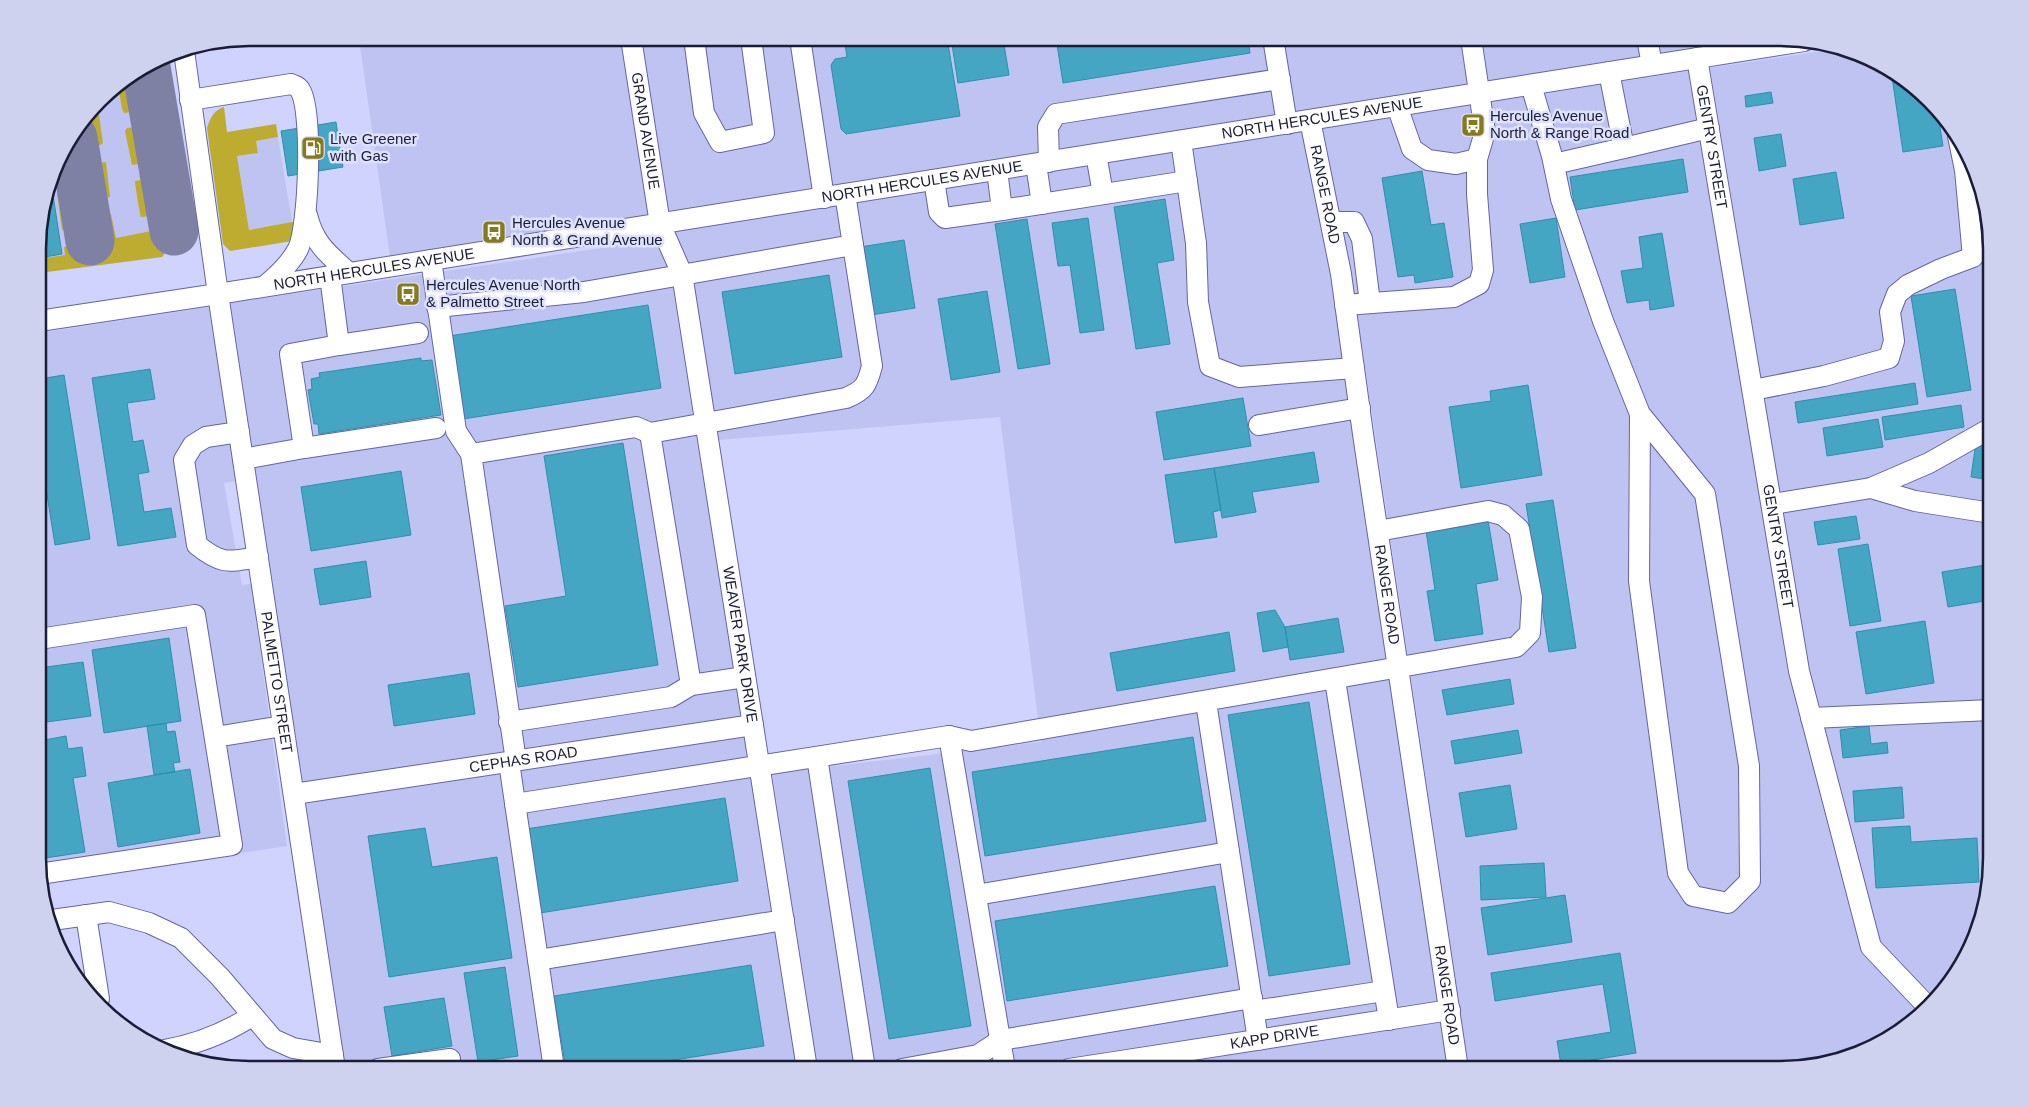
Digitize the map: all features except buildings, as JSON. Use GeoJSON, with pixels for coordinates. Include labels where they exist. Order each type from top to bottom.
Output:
{"type":"FeatureCollection","features":[{"type":"Feature","properties":{"kind":"street","name":"GRAND AVENUE"},"geometry":{"type":"LineString","coordinates":[[632,46],[660,224]]}},
{"type":"Feature","properties":{"kind":"street"},"geometry":{"type":"LineString","coordinates":[[695,46],[704,113],[720,142],[764,133],[752,46]]}},
{"type":"Feature","properties":{"kind":"street"},"geometry":{"type":"LineString","coordinates":[[801,46],[824,198]]}},
{"type":"Feature","properties":{"kind":"street"},"geometry":{"type":"LineString","coordinates":[[1274,46],[1287,124]]}},
{"type":"Feature","properties":{"kind":"street"},"geometry":{"type":"LineString","coordinates":[[1345,305],[1454,297],[1479,284],[1483,270],[1477,194],[1477,159],[1485,132],[1472,46]]}},
{"type":"Feature","properties":{"kind":"street"},"geometry":{"type":"LineString","coordinates":[[1648,46],[1652,65]]}},
{"type":"Feature","properties":{"kind":"street","name":"NORTH HERCULES AVENUE"},"geometry":{"type":"LineString","coordinates":[[46,320],[1773,46]]}},
{"type":"Feature","properties":{"kind":"street","name":"PALMETTO STREET"},"geometry":{"type":"LineString","coordinates":[[185,57],[218,294],[334,1061]]}},
{"type":"Feature","properties":{"kind":"street","name":"GENTRY STREET"},"geometry":{"type":"LineString","coordinates":[[1697,58],[1799,671],[1871,947],[1923,1001]]}},
{"type":"Feature","properties":{"kind":"street"},"geometry":{"type":"LineString","coordinates":[[1609,72],[1624,148]]}},
{"type":"Feature","properties":{"kind":"street"},"geometry":{"type":"LineString","coordinates":[[1042,204],[1042,163],[1048,127],[1056,114],[1280,79]]}},
{"type":"Feature","properties":{"kind":"street"},"geometry":{"type":"LineString","coordinates":[[190,100],[290,84],[298,86],[302,91],[307,123],[308,176],[304,231],[298,249],[278,276],[265,286]]}},
{"type":"Feature","properties":{"kind":"street"},"geometry":{"type":"LineString","coordinates":[[1530,84],[1554,164],[1562,199],[1600,312],[1640,414],[1705,494],[1749,766],[1750,881],[1728,903],[1693,896],[1678,873],[1638,581],[1640,414]]}},
{"type":"Feature","properties":{"kind":"street"},"geometry":{"type":"LineString","coordinates":[[1397,106],[1412,149],[1428,160],[1456,164],[1477,159]]}},
{"type":"Feature","properties":{"kind":"street","name":"RANGE ROAD"},"geometry":{"type":"LineString","coordinates":[[1310,120],[1341,274],[1457,1061]]}},
{"type":"Feature","properties":{"kind":"street"},"geometry":{"type":"LineString","coordinates":[[1554,164],[1709,128]]}},
{"type":"Feature","properties":{"kind":"street"},"geometry":{"type":"LineString","coordinates":[[1181,141],[1196,243],[1198,302],[1210,366],[1239,377],[1354,368]]}},
{"type":"Feature","properties":{"kind":"street"},"geometry":{"type":"LineString","coordinates":[[1096,154],[1103,194]]}},
{"type":"Feature","properties":{"kind":"street"},"geometry":{"type":"LineString","coordinates":[[1753,390],[1824,376],[1889,358],[1894,341],[1890,312],[1897,294],[1908,285],[1972,257],[1975,196],[1964,163]]}},
{"type":"Feature","properties":{"kind":"street"},"geometry":{"type":"LineString","coordinates":[[997,170],[1002,210]]}},
{"type":"Feature","properties":{"kind":"street"},"geometry":{"type":"LineString","coordinates":[[934,180],[939,212],[945,218],[1187,181]]}},
{"type":"Feature","properties":{"kind":"street"},"geometry":{"type":"LineString","coordinates":[[471,454],[636,427],[650,433],[846,398],[860,392],[868,382],[872,366],[845,194]]}},
{"type":"Feature","properties":{"kind":"street"},"geometry":{"type":"LineString","coordinates":[[306,208],[314,237],[340,274],[339,345]]}},
{"type":"Feature","properties":{"kind":"street"},"geometry":{"type":"LineString","coordinates":[[1331,222],[1354,222],[1362,240],[1370,303]]}},
{"type":"Feature","properties":{"kind":"street","name":"WEAVER PARK DRIVE"},"geometry":{"type":"LineString","coordinates":[[660,224],[682,274],[806,1061]]}},
{"type":"Feature","properties":{"kind":"street"},"geometry":{"type":"LineString","coordinates":[[437,306],[584,292],[853,245]]}},
{"type":"Feature","properties":{"kind":"street"},"geometry":{"type":"LineString","coordinates":[[431,260],[456,431],[471,454],[509,722],[515,804],[553,1061]]}},
{"type":"Feature","properties":{"kind":"street"},"geometry":{"type":"LineString","coordinates":[[304,448],[290,354],[418,333]]}},
{"type":"Feature","properties":{"kind":"street"},"geometry":{"type":"LineString","coordinates":[[1260,425],[1360,408]]}},
{"type":"Feature","properties":{"kind":"street"},"geometry":{"type":"LineString","coordinates":[[243,459],[436,428]]}},
{"type":"Feature","properties":{"kind":"street"},"geometry":{"type":"LineString","coordinates":[[239,432],[206,438],[193,445],[184,460],[197,545],[210,556],[226,562],[258,557]]}},
{"type":"Feature","properties":{"kind":"street"},"geometry":{"type":"LineString","coordinates":[[650,433],[691,685]]}},
{"type":"Feature","properties":{"kind":"street"},"geometry":{"type":"LineString","coordinates":[[1772,504],[1871,488],[1929,463],[1983,433]]}},
{"type":"Feature","properties":{"kind":"street"},"geometry":{"type":"LineString","coordinates":[[1871,488],[1915,501],[1983,512]]}},
{"type":"Feature","properties":{"kind":"street"},"geometry":{"type":"LineString","coordinates":[[515,804],[949,736],[971,741],[1206,702],[1516,647],[1530,633],[1532,597],[1519,529],[1503,515],[1488,511],[1378,531]]}},
{"type":"Feature","properties":{"kind":"street"},"geometry":{"type":"LineString","coordinates":[[46,639],[195,615],[232,845],[47,873]]}},
{"type":"Feature","properties":{"kind":"street"},"geometry":{"type":"LineString","coordinates":[[509,722],[671,697],[691,685],[746,677]]}},
{"type":"Feature","properties":{"kind":"street"},"geometry":{"type":"LineString","coordinates":[[1335,680],[1389,1020]]}},
{"type":"Feature","properties":{"kind":"street"},"geometry":{"type":"LineString","coordinates":[[1206,702],[1258,1040]]}},
{"type":"Feature","properties":{"kind":"street"},"geometry":{"type":"LineString","coordinates":[[1811,718],[1983,710]]}},
{"type":"Feature","properties":{"kind":"street","name":"CEPHAS ROAD"},"geometry":{"type":"LineString","coordinates":[[294,794],[753,725]]}},
{"type":"Feature","properties":{"kind":"street"},"geometry":{"type":"LineString","coordinates":[[215,737],[283,726]]}},
{"type":"Feature","properties":{"kind":"street"},"geometry":{"type":"LineString","coordinates":[[949,736],[1004,1061]]}},
{"type":"Feature","properties":{"kind":"street"},"geometry":{"type":"LineString","coordinates":[[817,757],[864,1061]]}},
{"type":"Feature","properties":{"kind":"street"},"geometry":{"type":"LineString","coordinates":[[976,895],[1229,852]]}},
{"type":"Feature","properties":{"kind":"street"},"geometry":{"type":"LineString","coordinates":[[56,919],[109,912],[149,923],[181,938],[220,978],[273,1039],[331,1061]]}},
{"type":"Feature","properties":{"kind":"street"},"geometry":{"type":"LineString","coordinates":[[86,915],[98,993]]}},
{"type":"Feature","properties":{"kind":"street"},"geometry":{"type":"LineString","coordinates":[[538,960],[784,920]]}},
{"type":"Feature","properties":{"kind":"street"},"geometry":{"type":"LineString","coordinates":[[945,1061],[978,1055],[1001,1040],[1253,1005],[1384,991]]}},
{"type":"Feature","properties":{"kind":"street","name":"KAPP DRIVE"},"geometry":{"type":"LineString","coordinates":[[1121,1061],[1450,1010]]}},
{"type":"Feature","properties":{"kind":"street"},"geometry":{"type":"LineString","coordinates":[[179,1048],[186,1047],[237,1026],[252,1016]]}},
{"type":"Feature","properties":{"kind":"street"},"geometry":{"type":"LineString","coordinates":[[437,1061],[450,1059]]}},
{"type":"Feature","properties":{"kind":"shaded area"},"geometry":{"type":"Polygon","coordinates":[[[360,46],[621,46],[648,216],[390,257],[360,46]]]}},
{"type":"Feature","properties":{"kind":"shaded area"},"geometry":{"type":"Polygon","coordinates":[[[642,46],[1462,46],[1468,85],[669,213],[642,46]]]}},
{"type":"Feature","properties":{"kind":"shaded area"},"geometry":{"type":"Polygon","coordinates":[[[1483,46],[1713,46],[1488,81],[1483,46]]]}},
{"type":"Feature","properties":{"kind":"shaded area"},"geometry":{"type":"Polygon","coordinates":[[[1823,51],[1870,67],[1893,80],[1932,115],[1956,148],[1972,184],[1979,210],[1983,249],[1983,858],[1976,910],[1962,948],[1949,971],[1914,1010],[1893,1027],[1870,1040],[1832,1054],[1780,1061],[1468,1061],[1351,272],[1323,128],[1689,71],[1789,673],[1824,804],[1844,799],[1809,669],[1710,68],[1823,51]]]}},
{"type":"Feature","properties":{"kind":"shaded area"},"geometry":{"type":"Polygon","coordinates":[[[165,65],[189,220],[162,257],[46,272],[50,210],[57,184],[73,148],[97,115],[115,97],[136,80],[165,65]]]}},
{"type":"Feature","properties":{"kind":"shaded area"},"geometry":{"type":"Polygon","coordinates":[[[165,65],[189,220],[162,257],[46,272],[46,258],[65,255],[64,247],[97,242],[94,216],[111,214],[116,238],[171,227],[172,232],[180,231],[153,70],[165,65]]]}},
{"type":"Feature","properties":{"kind":"shaded area"},"geometry":{"type":"Polygon","coordinates":[[[141,77],[145,107],[142,110],[124,113],[119,93],[141,77]]]}},
{"type":"Feature","properties":{"kind":"shaded area"},"geometry":{"type":"Polygon","coordinates":[[[224,107],[227,132],[276,124],[278,137],[256,141],[258,153],[237,156],[249,230],[292,222],[294,223],[294,238],[292,241],[230,251],[223,244],[207,128],[213,115],[224,107]]]}},
{"type":"Feature","properties":{"kind":"shaded area"},"geometry":{"type":"Polygon","coordinates":[[[99,113],[103,143],[93,147],[82,146],[81,135],[99,113]]]}},
{"type":"Feature","properties":{"kind":"shaded area"},"geometry":{"type":"Polygon","coordinates":[[[146,126],[150,128],[154,157],[152,162],[132,165],[125,131],[127,128],[146,126]]]}},
{"type":"Feature","properties":{"kind":"shaded area"},"geometry":{"type":"Polygon","coordinates":[[[1302,131],[1330,275],[1438,1002],[1063,1061],[817,1061],[772,773],[1041,742],[1000,417],[718,440],[692,273],[675,231],[1302,131]]]}},
{"type":"Feature","properties":{"kind":"shaded area"},"geometry":{"type":"Polygon","coordinates":[[[278,137],[292,222],[249,230],[237,156],[258,153],[256,141],[278,137]]]}},
{"type":"Feature","properties":{"kind":"shaded area"},"geometry":{"type":"Polygon","coordinates":[[[68,157],[70,172],[66,176],[60,177],[68,157]]]}},
{"type":"Feature","properties":{"kind":"shaded area"},"geometry":{"type":"Polygon","coordinates":[[[106,162],[110,197],[95,199],[90,197],[85,167],[91,164],[106,162]]]}},
{"type":"Feature","properties":{"kind":"shaded area"},"geometry":{"type":"Polygon","coordinates":[[[156,179],[161,192],[163,210],[160,215],[141,217],[135,181],[156,179]]]}},
{"type":"Feature","properties":{"kind":"shaded area"},"geometry":{"type":"Polygon","coordinates":[[[69,192],[74,196],[79,224],[73,228],[62,230],[57,193],[69,192]]]}},
{"type":"Feature","properties":{"kind":"shaded area"},"geometry":{"type":"Polygon","coordinates":[[[656,240],[671,277],[741,717],[303,784],[230,303],[656,240]]]}},
{"type":"Feature","properties":{"kind":"shaded area"},"geometry":{"type":"Polygon","coordinates":[[[209,307],[236,481],[224,483],[242,585],[251,584],[287,846],[48,883],[46,858],[46,332],[209,307]]]}},
{"type":"Feature","properties":{"kind":"shaded area"},"geometry":{"type":"Polygon","coordinates":[[[744,736],[795,1061],[344,1061],[306,802],[744,736]]]}},
{"type":"Feature","properties":{"kind":"shaded area"},"geometry":{"type":"Polygon","coordinates":[[[1441,1021],[1447,1061],[1184,1061],[1441,1021]]]}},
{"type":"Feature","properties":{"kind":"taxiway"},"geometry":{"type":"LineString","coordinates":[[147,74],[174,231]]}},
{"type":"Feature","properties":{"kind":"taxiway"},"geometry":{"type":"LineString","coordinates":[[74,146],[90,241]]}},
{"type":"Feature","properties":{"kind":"place","name":"Hercules Avenue North & Range Road"},"geometry":{"type":"Point","coordinates":[1473,125]}},
{"type":"Feature","properties":{"kind":"place","name":"Live Greener with Gas"},"geometry":{"type":"Point","coordinates":[313,148]}},
{"type":"Feature","properties":{"kind":"place","name":"Hercules Avenue North & Grand Avenue"},"geometry":{"type":"Point","coordinates":[494,232]}},
{"type":"Feature","properties":{"kind":"place","name":"Hercules Avenue North & Palmetto Street"},"geometry":{"type":"Point","coordinates":[408,294]}}]}
